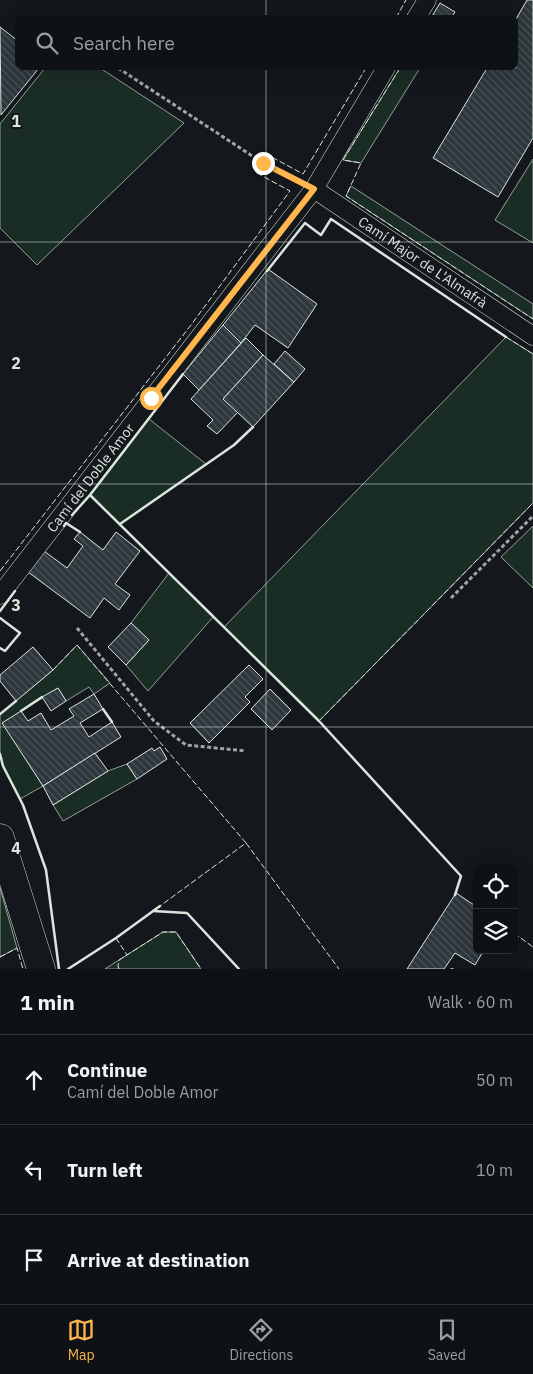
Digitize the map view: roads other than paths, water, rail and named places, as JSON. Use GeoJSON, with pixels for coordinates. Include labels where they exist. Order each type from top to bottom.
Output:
{"type":"FeatureCollection","features":[{"type":"Feature","properties":{"kind":"street"},"geometry":{"type":"LineString","coordinates":[[0,838],[42,969]]}},
{"type":"Feature","properties":{"kind":"lane"},"geometry":{"type":"LineString","coordinates":[[418,15],[427,0]]}},
{"type":"Feature","properties":{"kind":"lane","name":"Camí del Doble Amor"},"geometry":{"type":"LineString","coordinates":[[0,596],[314,189],[385,70]]}},
{"type":"Feature","properties":{"kind":"lane","name":"Camí Major de L'Almafrà"},"geometry":{"type":"LineString","coordinates":[[314,189],[533,336]]}}]}
